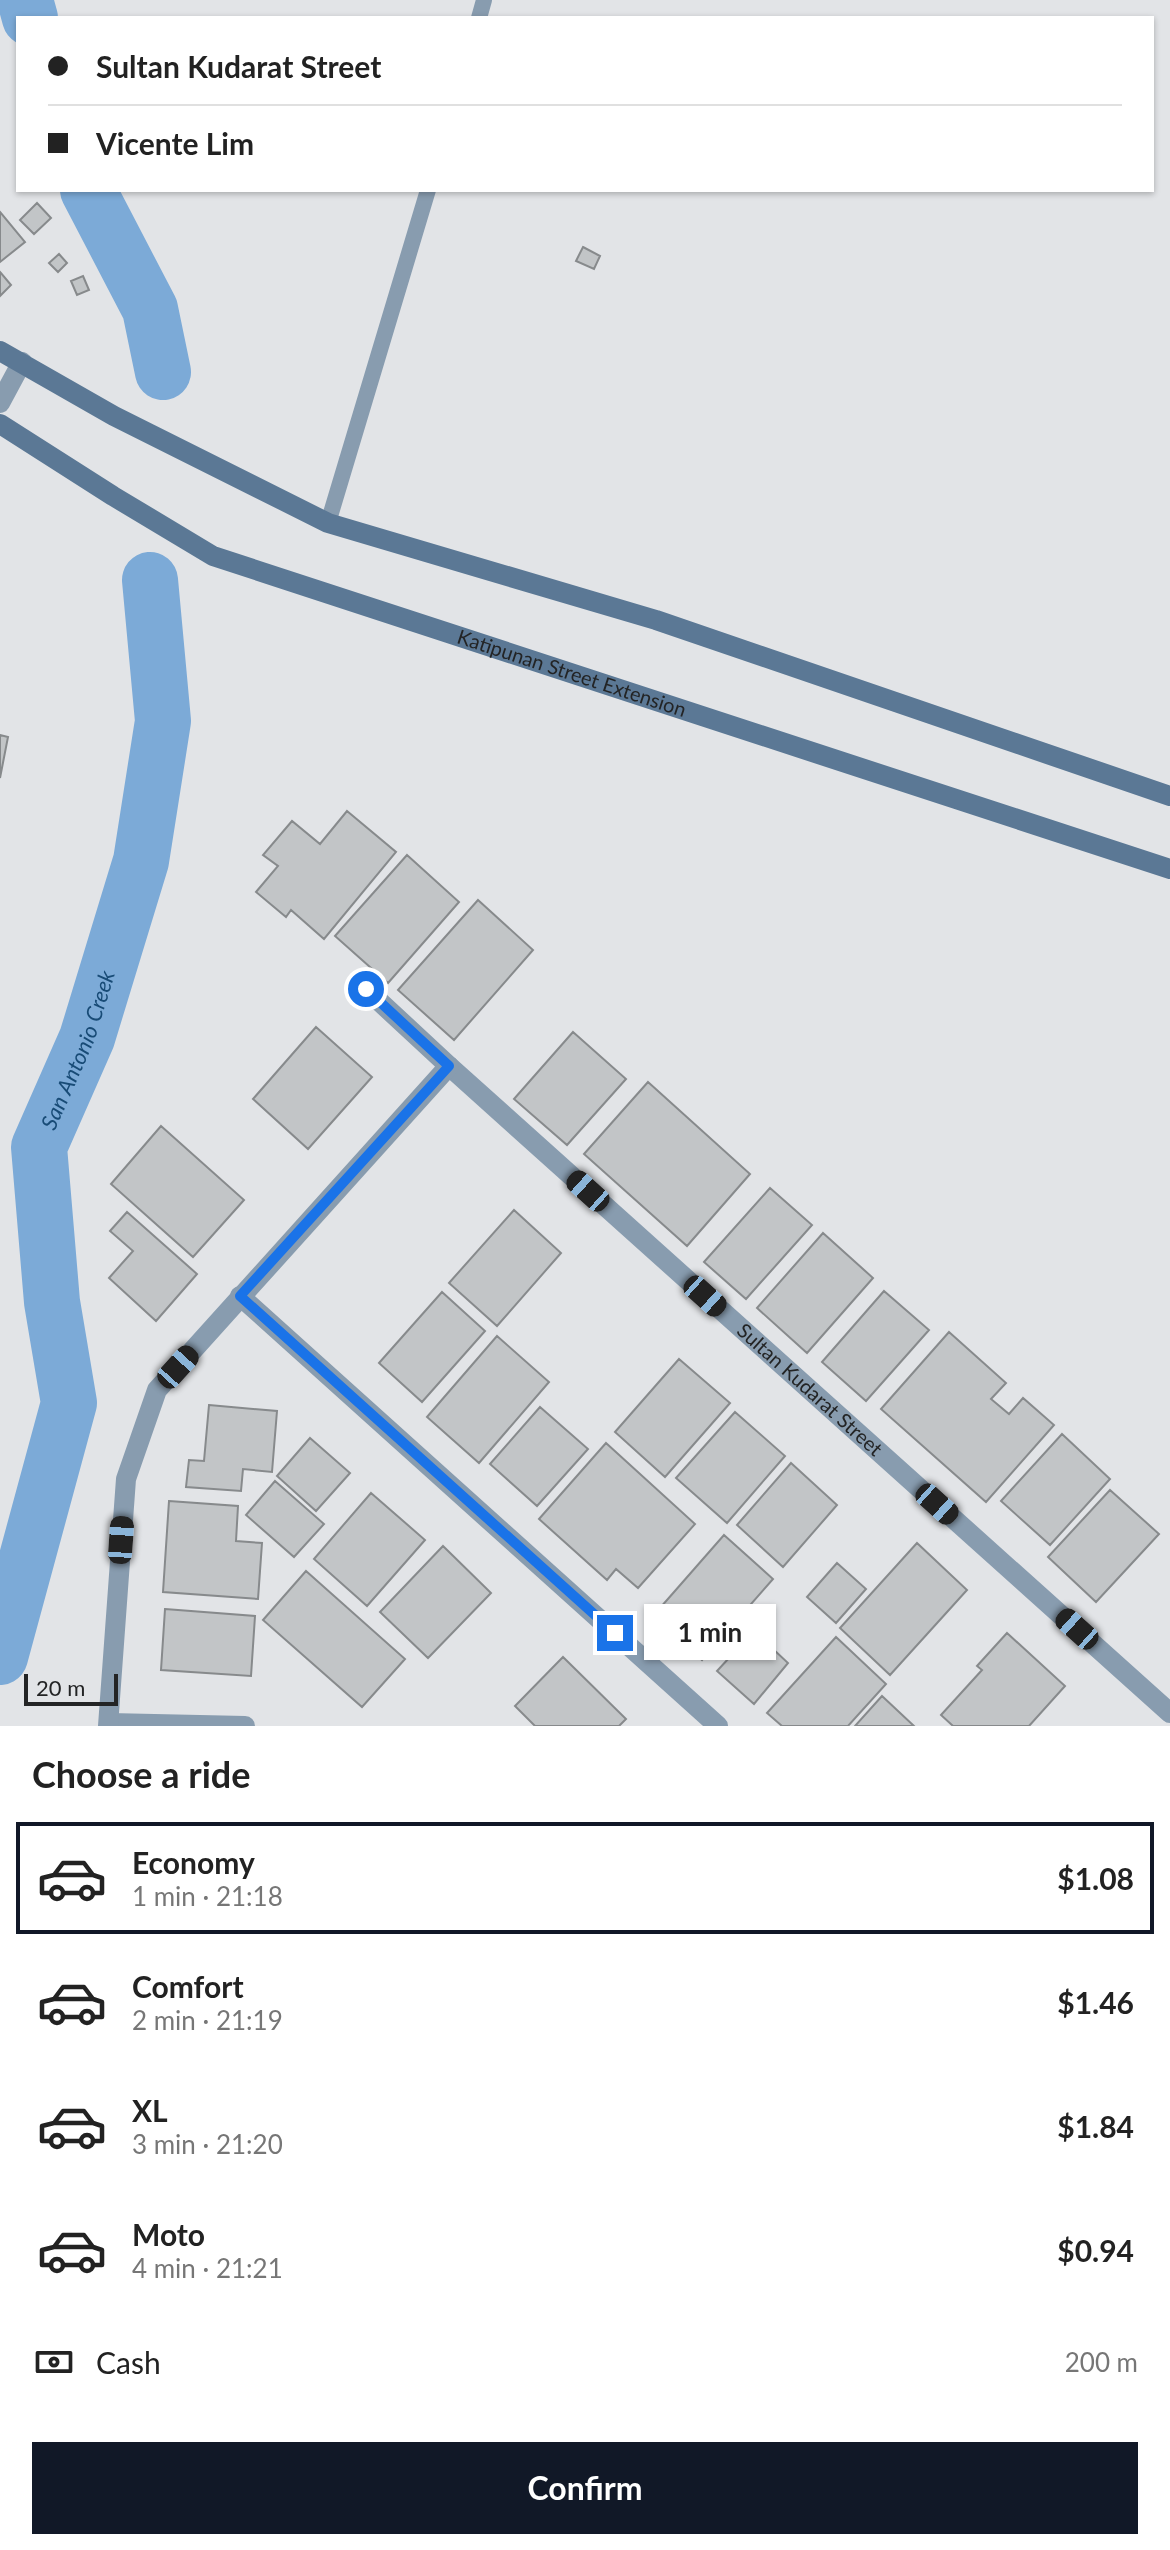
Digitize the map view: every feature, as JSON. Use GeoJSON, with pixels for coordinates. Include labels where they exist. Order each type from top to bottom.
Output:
{"type":"FeatureCollection","features":[{"type":"Feature","properties":{"kind":"street"},"geometry":{"type":"LineString","coordinates":[[0,351],[114,416],[328,523],[656,620],[1170,796]]}},
{"type":"Feature","properties":{"kind":"street"},"geometry":{"type":"LineString","coordinates":[[0,403],[30,367]]}},
{"type":"Feature","properties":{"kind":"street","name":"Katipunan Street Extension"},"geometry":{"type":"LineString","coordinates":[[5,427],[213,556],[1170,869]]}},
{"type":"Feature","properties":{"kind":"street","name":"Sultan Kudarat Street"},"geometry":{"type":"LineString","coordinates":[[366,989],[1170,1713]]}},
{"type":"Feature","properties":{"kind":"street"},"geometry":{"type":"LineString","coordinates":[[245,1726],[109,1725],[126,1479],[157,1390],[449,1066]]}},
{"type":"Feature","properties":{"kind":"street"},"geometry":{"type":"LineString","coordinates":[[240,1296],[709,1723]]}},
{"type":"Feature","properties":{"kind":"lane"},"geometry":{"type":"LineString","coordinates":[[328,523],[427,192]]}},
{"type":"Feature","properties":{"kind":"building"},"geometry":{"type":"Polygon","coordinates":[[[37,203],[51,218],[34,234],[20,220],[37,203]]]}},
{"type":"Feature","properties":{"kind":"building"},"geometry":{"type":"Polygon","coordinates":[[[0,212],[25,242],[0,262],[0,212]]]}},
{"type":"Feature","properties":{"kind":"building"},"geometry":{"type":"Polygon","coordinates":[[[583,247],[600,256],[594,269],[576,261],[583,247]]]}},
{"type":"Feature","properties":{"kind":"building"},"geometry":{"type":"Polygon","coordinates":[[[59,254],[67,263],[58,272],[49,263],[59,254]]]}},
{"type":"Feature","properties":{"kind":"building"},"geometry":{"type":"Polygon","coordinates":[[[0,272],[11,285],[0,296],[0,272]]]}},
{"type":"Feature","properties":{"kind":"building"},"geometry":{"type":"Polygon","coordinates":[[[83,276],[89,290],[77,295],[71,281],[83,276]]]}},
{"type":"Feature","properties":{"kind":"building"},"geometry":{"type":"Polygon","coordinates":[[[0,735],[8,737],[0,778],[0,735]]]}},
{"type":"Feature","properties":{"kind":"building"},"geometry":{"type":"Polygon","coordinates":[[[347,811],[396,852],[324,939],[291,910],[286,917],[256,892],[278,866],[263,855],[292,821],[320,844],[347,811]]]}},
{"type":"Feature","properties":{"kind":"building"},"geometry":{"type":"Polygon","coordinates":[[[407,855],[459,902],[388,983],[335,936],[407,855]]]}},
{"type":"Feature","properties":{"kind":"building"},"geometry":{"type":"Polygon","coordinates":[[[478,900],[533,950],[454,1040],[398,990],[478,900]]]}},
{"type":"Feature","properties":{"kind":"building"},"geometry":{"type":"Polygon","coordinates":[[[316,1027],[372,1077],[308,1149],[253,1099],[316,1027]]]}},
{"type":"Feature","properties":{"kind":"building"},"geometry":{"type":"Polygon","coordinates":[[[573,1032],[626,1079],[567,1145],[514,1099],[573,1032]]]}},
{"type":"Feature","properties":{"kind":"building"},"geometry":{"type":"Polygon","coordinates":[[[648,1082],[750,1174],[687,1246],[584,1154],[648,1082]]]}},
{"type":"Feature","properties":{"kind":"building"},"geometry":{"type":"Polygon","coordinates":[[[161,1126],[244,1200],[193,1257],[111,1184],[161,1126]]]}},
{"type":"Feature","properties":{"kind":"building"},"geometry":{"type":"Polygon","coordinates":[[[770,1188],[812,1225],[746,1299],[704,1262],[770,1188]]]}},
{"type":"Feature","properties":{"kind":"building"},"geometry":{"type":"Polygon","coordinates":[[[514,1210],[561,1253],[497,1326],[449,1283],[514,1210]]]}},
{"type":"Feature","properties":{"kind":"building"},"geometry":{"type":"Polygon","coordinates":[[[127,1212],[197,1274],[156,1321],[109,1278],[133,1251],[110,1231],[127,1212]]]}},
{"type":"Feature","properties":{"kind":"building"},"geometry":{"type":"Polygon","coordinates":[[[823,1233],[873,1278],[807,1353],[757,1308],[823,1233]]]}},
{"type":"Feature","properties":{"kind":"building"},"geometry":{"type":"Polygon","coordinates":[[[884,1291],[929,1330],[866,1401],[822,1362],[884,1291]]]}},
{"type":"Feature","properties":{"kind":"building"},"geometry":{"type":"Polygon","coordinates":[[[442,1292],[485,1331],[422,1402],[379,1363],[442,1292]]]}},
{"type":"Feature","properties":{"kind":"building"},"geometry":{"type":"Polygon","coordinates":[[[949,1332],[1006,1383],[991,1399],[1009,1414],[1023,1398],[1054,1425],[986,1502],[881,1409],[949,1332]]]}},
{"type":"Feature","properties":{"kind":"building"},"geometry":{"type":"Polygon","coordinates":[[[497,1336],[549,1382],[479,1463],[427,1417],[497,1336]]]}},
{"type":"Feature","properties":{"kind":"building"},"geometry":{"type":"Polygon","coordinates":[[[679,1359],[730,1403],[665,1477],[615,1432],[679,1359]]]}},
{"type":"Feature","properties":{"kind":"building"},"geometry":{"type":"Polygon","coordinates":[[[209,1405],[277,1411],[272,1472],[243,1469],[241,1491],[186,1487],[189,1460],[204,1461],[209,1405]]]}},
{"type":"Feature","properties":{"kind":"building"},"geometry":{"type":"Polygon","coordinates":[[[540,1407],[588,1449],[537,1506],[490,1464],[540,1407]]]}},
{"type":"Feature","properties":{"kind":"building"},"geometry":{"type":"Polygon","coordinates":[[[735,1412],[785,1456],[727,1523],[676,1478],[735,1412]]]}},
{"type":"Feature","properties":{"kind":"building"},"geometry":{"type":"Polygon","coordinates":[[[1062,1434],[1110,1479],[1050,1545],[1001,1501],[1062,1434]]]}},
{"type":"Feature","properties":{"kind":"building"},"geometry":{"type":"Polygon","coordinates":[[[310,1438],[350,1473],[316,1511],[277,1476],[310,1438]]]}},
{"type":"Feature","properties":{"kind":"building"},"geometry":{"type":"Polygon","coordinates":[[[606,1443],[695,1524],[638,1588],[616,1569],[607,1580],[539,1519],[606,1443]]]}},
{"type":"Feature","properties":{"kind":"building"},"geometry":{"type":"Polygon","coordinates":[[[791,1463],[837,1505],[783,1567],[737,1525],[791,1463]]]}},
{"type":"Feature","properties":{"kind":"building"},"geometry":{"type":"Polygon","coordinates":[[[275,1481],[324,1524],[294,1557],[246,1515],[275,1481]]]}},
{"type":"Feature","properties":{"kind":"building"},"geometry":{"type":"Polygon","coordinates":[[[1110,1490],[1159,1534],[1096,1602],[1048,1557],[1110,1490]]]}},
{"type":"Feature","properties":{"kind":"building"},"geometry":{"type":"Polygon","coordinates":[[[371,1493],[425,1540],[367,1606],[314,1559],[371,1493]]]}},
{"type":"Feature","properties":{"kind":"building"},"geometry":{"type":"Polygon","coordinates":[[[169,1501],[238,1506],[236,1541],[262,1543],[258,1599],[163,1592],[169,1501]]]}},
{"type":"Feature","properties":{"kind":"building"},"geometry":{"type":"Polygon","coordinates":[[[724,1535],[773,1579],[702,1660],[653,1616],[724,1535]]]}},
{"type":"Feature","properties":{"kind":"building"},"geometry":{"type":"Polygon","coordinates":[[[917,1543],[967,1590],[890,1675],[840,1628],[917,1543]]]}},
{"type":"Feature","properties":{"kind":"building"},"geometry":{"type":"Polygon","coordinates":[[[443,1546],[491,1593],[428,1658],[380,1612],[443,1546]]]}},
{"type":"Feature","properties":{"kind":"building"},"geometry":{"type":"Polygon","coordinates":[[[837,1563],[866,1589],[836,1623],[807,1597],[837,1563]]]}},
{"type":"Feature","properties":{"kind":"building"},"geometry":{"type":"Polygon","coordinates":[[[306,1571],[405,1659],[362,1707],[263,1620],[306,1571]]]}},
{"type":"Feature","properties":{"kind":"building"},"geometry":{"type":"Polygon","coordinates":[[[165,1609],[255,1616],[251,1676],[161,1670],[165,1609]]]}},
{"type":"Feature","properties":{"kind":"building"},"geometry":{"type":"Polygon","coordinates":[[[754,1631],[788,1663],[754,1704],[717,1671],[754,1631]]]}},
{"type":"Feature","properties":{"kind":"building"},"geometry":{"type":"Polygon","coordinates":[[[1007,1633],[1065,1686],[1029,1726],[953,1726],[941,1715],[982,1670],[977,1666],[1007,1633]]]}},
{"type":"Feature","properties":{"kind":"building"},"geometry":{"type":"Polygon","coordinates":[[[836,1637],[886,1684],[848,1726],[782,1726],[767,1713],[836,1637]]]}},
{"type":"Feature","properties":{"kind":"building"},"geometry":{"type":"Polygon","coordinates":[[[563,1657],[626,1719],[619,1726],[535,1726],[515,1706],[563,1657]]]}},
{"type":"Feature","properties":{"kind":"building"},"geometry":{"type":"Polygon","coordinates":[[[882,1696],[914,1726],[855,1726],[882,1696]]]}},
{"type":"Feature","properties":{"kind":"waterway","name":"San Antonio Creek"},"geometry":{"type":"LineString","coordinates":[[25,0],[29,16]]}},
{"type":"Feature","properties":{"kind":"waterway","name":"San Antonio Creek"},"geometry":{"type":"LineString","coordinates":[[89,192],[150,309],[163,372]]}},
{"type":"Feature","properties":{"kind":"waterway","name":"San Antonio Creek"},"geometry":{"type":"LineString","coordinates":[[0,1657],[69,1403],[52,1302],[39,1147],[87,1038],[141,861],[163,721],[150,580]]}},
{"type":"Feature","properties":{"kind":"route"},"geometry":{"type":"LineString","coordinates":[[366,989],[449,1066],[240,1296],[615,1633]]}}]}
